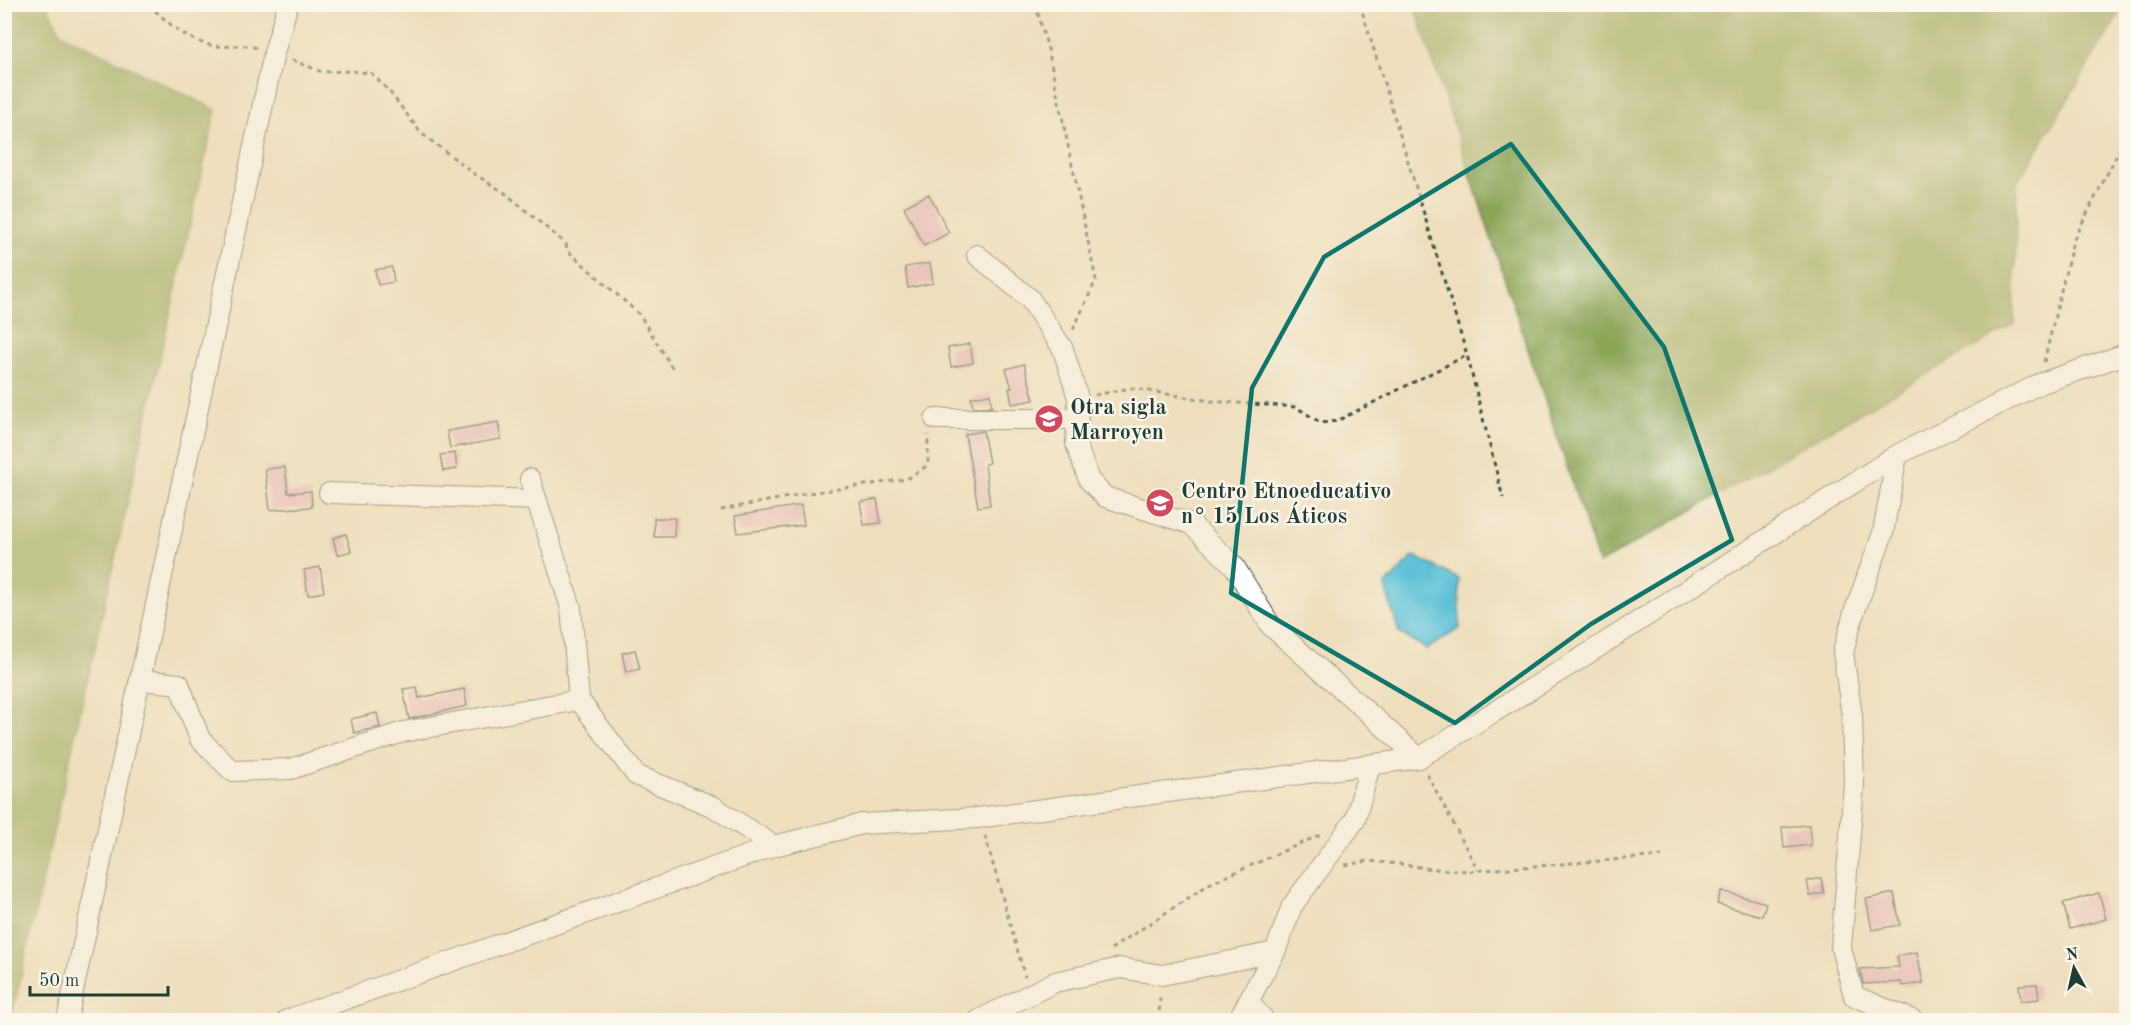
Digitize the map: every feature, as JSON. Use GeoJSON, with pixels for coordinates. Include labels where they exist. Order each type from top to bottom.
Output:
{"type":"FeatureCollection","features":[{"type":"Feature","properties":{"kind":"street"},"geometry":{"type":"LineString","coordinates":[[67,1020],[274,53],[288,4]]}},
{"type":"Feature","properties":{"kind":"street"},"geometry":{"type":"LineString","coordinates":[[977,255],[1030,298],[1063,349],[1078,398],[1076,444],[1089,480],[1105,497],[1191,524],[1234,566],[1271,626],[1419,758]]}},
{"type":"Feature","properties":{"kind":"street"},"geometry":{"type":"LineString","coordinates":[[287,1020],[774,846],[862,824],[977,818],[1419,758],[1578,660],[1897,455],[2039,384],[2127,354]]}},
{"type":"Feature","properties":{"kind":"street"},"geometry":{"type":"LineString","coordinates":[[935,419],[1078,419]]}},
{"type":"Feature","properties":{"kind":"street"},"geometry":{"type":"LineString","coordinates":[[1897,455],[1883,533],[1854,613],[1843,652],[1852,716],[1854,784],[1841,948],[1854,996],[1913,1020]]}},
{"type":"Feature","properties":{"kind":"street"},"geometry":{"type":"LineString","coordinates":[[530,479],[571,608],[579,700],[636,776],[714,807],[774,846]]}},
{"type":"Feature","properties":{"kind":"street"},"geometry":{"type":"LineString","coordinates":[[329,493],[537,500]]}},
{"type":"Feature","properties":{"kind":"street"},"geometry":{"type":"LineString","coordinates":[[141,680],[179,684],[201,739],[232,771],[291,769],[403,732],[579,700]]}},
{"type":"Feature","properties":{"kind":"street"},"geometry":{"type":"LineString","coordinates":[[1238,1020],[1275,952],[1292,906],[1355,820],[1370,766]]}},
{"type":"Feature","properties":{"kind":"street"},"geometry":{"type":"LineString","coordinates":[[979,1020],[1055,982],[1120,968],[1162,975],[1275,952]]}},
{"type":"Feature","properties":{"kind":"street"},"geometry":{"type":"LineString","coordinates":[[1248,1001],[1264,1020]]}},
{"type":"Feature","properties":{"kind":"path"},"geometry":{"type":"LineString","coordinates":[[149,4],[167,23],[198,42],[216,46],[243,44],[274,53],[322,72],[371,73],[389,91],[421,133],[476,175],[505,193],[566,244],[567,250],[640,315],[674,371]]}},
{"type":"Feature","properties":{"kind":"path"},"geometry":{"type":"LineString","coordinates":[[1035,4],[1048,49],[1096,280],[1063,349]]}},
{"type":"Feature","properties":{"kind":"path"},"geometry":{"type":"LineString","coordinates":[[1360,4],[1467,355],[1503,498]]}},
{"type":"Feature","properties":{"kind":"path"},"geometry":{"type":"LineString","coordinates":[[2039,384],[2073,241],[2127,137]]}},
{"type":"Feature","properties":{"kind":"path"},"geometry":{"type":"LineString","coordinates":[[1078,398],[1131,388],[1210,401],[1296,407],[1321,423],[1337,421],[1467,355]]}},
{"type":"Feature","properties":{"kind":"path"},"geometry":{"type":"LineString","coordinates":[[721,510],[907,479],[928,465],[928,425],[935,419]]}},
{"type":"Feature","properties":{"kind":"path"},"geometry":{"type":"LineString","coordinates":[[1419,758],[1479,870]]}},
{"type":"Feature","properties":{"kind":"path"},"geometry":{"type":"LineString","coordinates":[[977,818],[989,845],[1030,995]]}},
{"type":"Feature","properties":{"kind":"path"},"geometry":{"type":"LineString","coordinates":[[1110,950],[1211,883],[1324,834]]}},
{"type":"Feature","properties":{"kind":"path"},"geometry":{"type":"LineString","coordinates":[[1320,869],[1368,861],[1432,869],[1479,870],[1662,856]]}},
{"type":"Feature","properties":{"kind":"path"},"geometry":{"type":"LineString","coordinates":[[1159,1020],[1162,975]]}},
{"type":"Feature","properties":{"kind":"highlighted area"},"geometry":{"type":"Polygon","coordinates":[[[1511,144],[1664,347],[1732,540],[1591,624],[1455,723],[1231,593],[1252,388],[1324,257],[1511,144]]]}},
{"type":"Feature","properties":{"kind":"green space"},"geometry":{"type":"Polygon","coordinates":[[[46,4],[62,34],[216,110],[11,1020],[5,1020],[4,5],[46,4]]]}},
{"type":"Feature","properties":{"kind":"green space"},"geometry":{"type":"Polygon","coordinates":[[[1414,4],[2125,5],[2017,183],[2014,324],[1599,564],[1414,4]]]}},
{"type":"Feature","properties":{"kind":"water"},"geometry":{"type":"Polygon","coordinates":[[[1414,556],[1459,579],[1460,628],[1427,649],[1399,633],[1385,586],[1414,556]]]}},
{"type":"Feature","properties":{"kind":"building"},"geometry":{"type":"Polygon","coordinates":[[[929,194],[949,233],[924,246],[904,207],[929,194]]]}},
{"type":"Feature","properties":{"kind":"building"},"geometry":{"type":"Polygon","coordinates":[[[930,263],[933,283],[908,288],[905,267],[930,263]]]}},
{"type":"Feature","properties":{"kind":"building"},"geometry":{"type":"Polygon","coordinates":[[[392,267],[394,282],[378,285],[375,270],[392,267]]]}},
{"type":"Feature","properties":{"kind":"building"},"geometry":{"type":"Polygon","coordinates":[[[970,344],[973,363],[951,367],[948,348],[970,344]]]}},
{"type":"Feature","properties":{"kind":"building"},"geometry":{"type":"Polygon","coordinates":[[[1024,364],[1034,400],[1012,404],[1009,388],[1012,388],[1006,369],[1024,364]]]}},
{"type":"Feature","properties":{"kind":"building"},"geometry":{"type":"Polygon","coordinates":[[[990,394],[992,407],[973,407],[971,397],[990,394]]]}},
{"type":"Feature","properties":{"kind":"building"},"geometry":{"type":"Polygon","coordinates":[[[498,422],[501,439],[450,448],[447,431],[498,422]]]}},
{"type":"Feature","properties":{"kind":"building"},"geometry":{"type":"Polygon","coordinates":[[[983,431],[989,463],[985,464],[990,505],[978,507],[965,434],[983,431]]]}},
{"type":"Feature","properties":{"kind":"building"},"geometry":{"type":"Polygon","coordinates":[[[455,453],[457,469],[443,471],[440,455],[455,453]]]}},
{"type":"Feature","properties":{"kind":"building"},"geometry":{"type":"Polygon","coordinates":[[[285,467],[288,493],[311,491],[312,507],[270,510],[265,469],[285,467]]]}},
{"type":"Feature","properties":{"kind":"building"},"geometry":{"type":"Polygon","coordinates":[[[877,499],[881,523],[864,525],[860,502],[877,499]]]}},
{"type":"Feature","properties":{"kind":"building"},"geometry":{"type":"Polygon","coordinates":[[[801,505],[804,525],[738,533],[735,516],[801,505]]]}},
{"type":"Feature","properties":{"kind":"building"},"geometry":{"type":"Polygon","coordinates":[[[654,518],[675,518],[674,537],[654,537],[654,518]]]}},
{"type":"Feature","properties":{"kind":"building"},"geometry":{"type":"Polygon","coordinates":[[[346,534],[351,551],[337,555],[333,538],[346,534]]]}},
{"type":"Feature","properties":{"kind":"building"},"geometry":{"type":"Polygon","coordinates":[[[320,567],[324,592],[308,595],[304,570],[320,567]]]}},
{"type":"Feature","properties":{"kind":"building"},"geometry":{"type":"Polygon","coordinates":[[[635,650],[640,669],[626,672],[622,653],[635,650]]]}},
{"type":"Feature","properties":{"kind":"building"},"geometry":{"type":"Polygon","coordinates":[[[417,687],[419,698],[464,689],[467,706],[409,719],[403,689],[417,687]]]}},
{"type":"Feature","properties":{"kind":"building"},"geometry":{"type":"Polygon","coordinates":[[[377,713],[380,727],[354,733],[351,719],[377,713]]]}},
{"type":"Feature","properties":{"kind":"building"},"geometry":{"type":"Polygon","coordinates":[[[1809,825],[1811,845],[1784,848],[1782,827],[1809,825]]]}},
{"type":"Feature","properties":{"kind":"building"},"geometry":{"type":"Polygon","coordinates":[[[1821,878],[1824,893],[1810,896],[1807,881],[1821,878]]]}},
{"type":"Feature","properties":{"kind":"building"},"geometry":{"type":"Polygon","coordinates":[[[1721,891],[1766,903],[1762,916],[1717,904],[1721,891]]]}},
{"type":"Feature","properties":{"kind":"building"},"geometry":{"type":"Polygon","coordinates":[[[1894,893],[1900,925],[1872,930],[1866,899],[1894,893]]]}},
{"type":"Feature","properties":{"kind":"building"},"geometry":{"type":"Polygon","coordinates":[[[2099,893],[2106,919],[2070,929],[2063,903],[2099,893]]]}},
{"type":"Feature","properties":{"kind":"building"},"geometry":{"type":"Polygon","coordinates":[[[1917,952],[1923,983],[1902,986],[1901,982],[1863,984],[1860,969],[1899,967],[1897,956],[1917,952]]]}},
{"type":"Feature","properties":{"kind":"building"},"geometry":{"type":"Polygon","coordinates":[[[2037,984],[2039,999],[2021,1001],[2019,985],[2037,984]]]}},
{"type":"Feature","properties":{"kind":"place","name":"Otra sigla Marroyen"},"geometry":{"type":"Point","coordinates":[1049,419]}},
{"type":"Feature","properties":{"kind":"place","name":"Centro Etnoeducativo n° 15 Los Áticos"},"geometry":{"type":"Point","coordinates":[1160,503]}}]}
